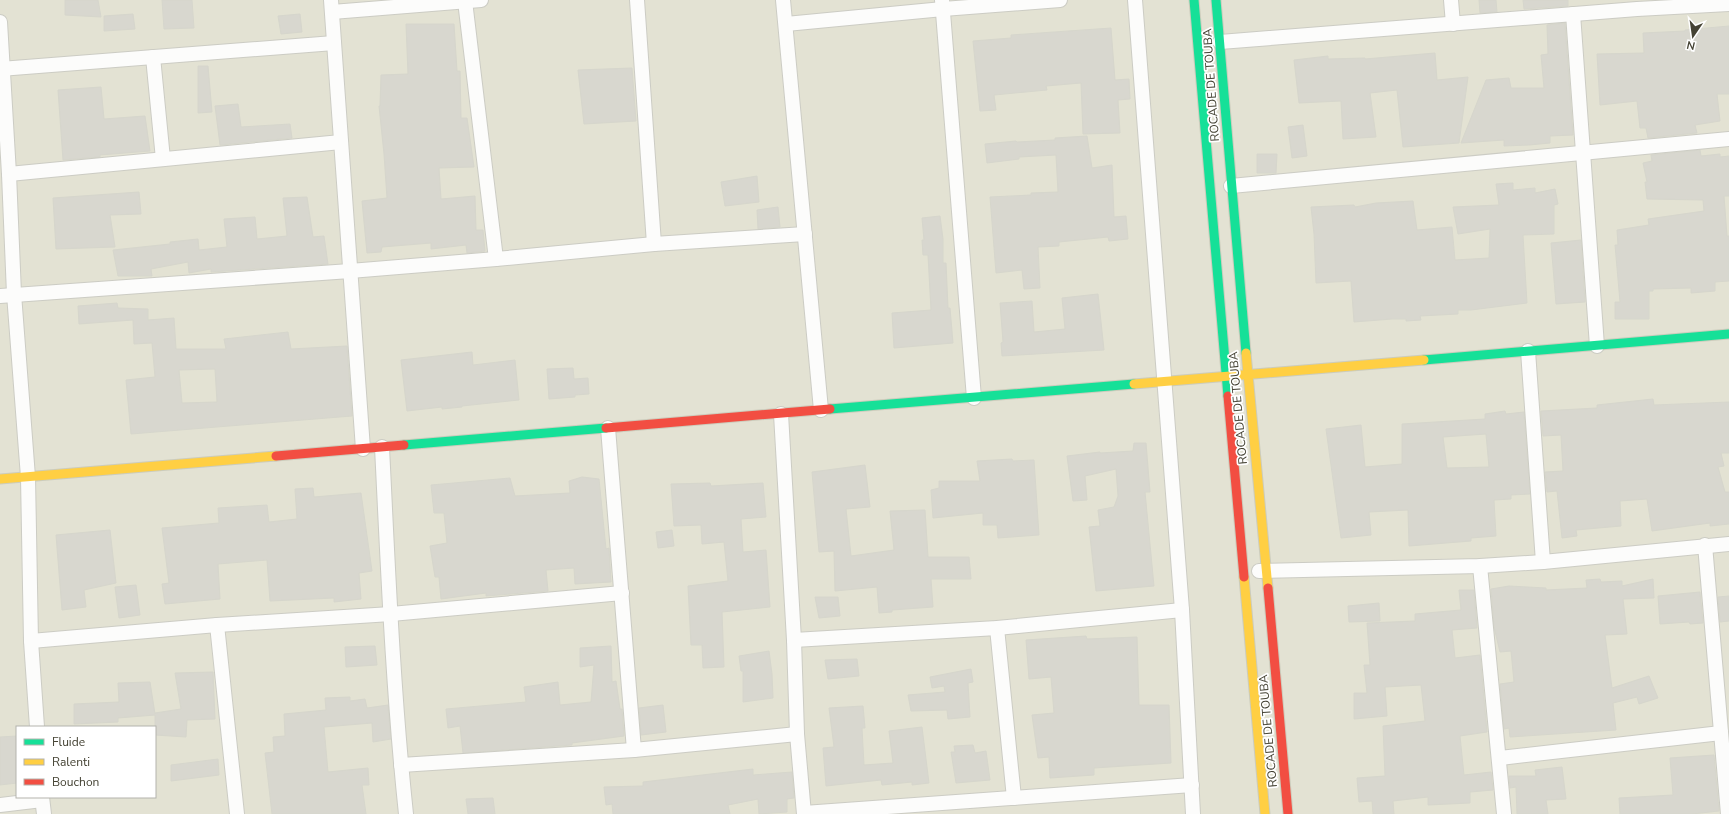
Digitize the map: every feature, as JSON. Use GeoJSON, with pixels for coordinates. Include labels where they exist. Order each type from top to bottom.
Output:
{"type":"FeatureCollection","features":[{"type":"Feature","properties":{"kind":"street"},"geometry":{"type":"LineString","coordinates":[[363,448],[332,6],[481,0]]}},
{"type":"Feature","properties":{"kind":"street"},"geometry":{"type":"LineString","coordinates":[[637,0],[654,244]]}},
{"type":"Feature","properties":{"kind":"street"},"geometry":{"type":"LineString","coordinates":[[783,0],[821,410]]}},
{"type":"Feature","properties":{"kind":"street"},"geometry":{"type":"LineString","coordinates":[[786,24],[943,4],[1060,0]]}},
{"type":"Feature","properties":{"kind":"street"},"geometry":{"type":"LineString","coordinates":[[1135,0],[1182,610],[1193,814]]}},
{"type":"Feature","properties":{"kind":"street","name":"ROCADE DE TOUBA"},"geometry":{"type":"LineString","coordinates":[[1194,0],[1265,814]]}},
{"type":"Feature","properties":{"kind":"street","name":"ROCADE DE TOUBA"},"geometry":{"type":"LineString","coordinates":[[1216,0],[1247,375],[1288,814]]}},
{"type":"Feature","properties":{"kind":"street"},"geometry":{"type":"LineString","coordinates":[[1451,0],[1453,24]]}},
{"type":"Feature","properties":{"kind":"street"},"geometry":{"type":"LineString","coordinates":[[465,1],[496,259]]}},
{"type":"Feature","properties":{"kind":"street"},"geometry":{"type":"LineString","coordinates":[[943,4],[974,398]]}},
{"type":"Feature","properties":{"kind":"street"},"geometry":{"type":"LineString","coordinates":[[1220,42],[1573,14],[1637,5],[1729,4]]}},
{"type":"Feature","properties":{"kind":"street"},"geometry":{"type":"LineString","coordinates":[[1573,14],[1597,346]]}},
{"type":"Feature","properties":{"kind":"street"},"geometry":{"type":"LineString","coordinates":[[0,22],[10,174],[14,294],[28,477],[31,641],[37,726]]}},
{"type":"Feature","properties":{"kind":"street"},"geometry":{"type":"LineString","coordinates":[[2,68],[334,43]]}},
{"type":"Feature","properties":{"kind":"street"},"geometry":{"type":"LineString","coordinates":[[152,57],[163,159]]}},
{"type":"Feature","properties":{"kind":"street"},"geometry":{"type":"LineString","coordinates":[[1231,186],[1729,139]]}},
{"type":"Feature","properties":{"kind":"street"},"geometry":{"type":"LineString","coordinates":[[10,174],[341,142]]}},
{"type":"Feature","properties":{"kind":"street"},"geometry":{"type":"LineString","coordinates":[[0,296],[350,271],[654,244],[805,234]]}},
{"type":"Feature","properties":{"kind":"street"},"geometry":{"type":"LineString","coordinates":[[0,479],[1729,334]]}},
{"type":"Feature","properties":{"kind":"street"},"geometry":{"type":"LineString","coordinates":[[1528,351],[1543,562]]}},
{"type":"Feature","properties":{"kind":"street"},"geometry":{"type":"LineString","coordinates":[[781,414],[794,640],[797,734],[804,813],[1192,785]]}},
{"type":"Feature","properties":{"kind":"street"},"geometry":{"type":"LineString","coordinates":[[608,428],[634,750]]}},
{"type":"Feature","properties":{"kind":"street"},"geometry":{"type":"LineString","coordinates":[[382,447],[391,614],[401,765],[406,814]]}},
{"type":"Feature","properties":{"kind":"street"},"geometry":{"type":"LineString","coordinates":[[1243,571],[1480,566],[1543,562],[1705,545],[1729,544]]}},
{"type":"Feature","properties":{"kind":"street"},"geometry":{"type":"LineString","coordinates":[[1705,545],[1728,814]]}},
{"type":"Feature","properties":{"kind":"street"},"geometry":{"type":"LineString","coordinates":[[1480,566],[1500,758],[1504,814]]}},
{"type":"Feature","properties":{"kind":"street"},"geometry":{"type":"LineString","coordinates":[[31,641],[217,625],[391,614],[622,593]]}},
{"type":"Feature","properties":{"kind":"street"},"geometry":{"type":"LineString","coordinates":[[794,640],[997,628],[1182,610]]}},
{"type":"Feature","properties":{"kind":"street"},"geometry":{"type":"LineString","coordinates":[[217,625],[237,814]]}},
{"type":"Feature","properties":{"kind":"street"},"geometry":{"type":"LineString","coordinates":[[997,628],[1014,798]]}},
{"type":"Feature","properties":{"kind":"street"},"geometry":{"type":"LineString","coordinates":[[1500,758],[1721,733]]}},
{"type":"Feature","properties":{"kind":"street"},"geometry":{"type":"LineString","coordinates":[[401,765],[634,750],[797,734]]}},
{"type":"Feature","properties":{"kind":"street"},"geometry":{"type":"LineString","coordinates":[[0,805],[43,804]]}},
{"type":"Feature","properties":{"kind":"shaded area"},"geometry":{"type":"Polygon","coordinates":[[[0,0],[1729,0],[1729,814],[0,814],[0,0]]]}},
{"type":"Feature","properties":{"kind":"building"},"geometry":{"type":"Polygon","coordinates":[[[65,0],[98,0],[101,17],[65,15],[65,0]]]}},
{"type":"Feature","properties":{"kind":"building"},"geometry":{"type":"Polygon","coordinates":[[[162,0],[192,0],[194,28],[164,29],[162,0]]]}},
{"type":"Feature","properties":{"kind":"building"},"geometry":{"type":"Polygon","coordinates":[[[1479,0],[1496,0],[1497,12],[1480,13],[1479,0]]]}},
{"type":"Feature","properties":{"kind":"building"},"geometry":{"type":"Polygon","coordinates":[[[1523,0],[1568,0],[1568,6],[1524,9],[1523,0]]]}},
{"type":"Feature","properties":{"kind":"building"},"geometry":{"type":"Polygon","coordinates":[[[133,14],[135,29],[104,31],[104,16],[133,14]]]}},
{"type":"Feature","properties":{"kind":"building"},"geometry":{"type":"Polygon","coordinates":[[[300,14],[302,32],[281,34],[278,16],[300,14]]]}},
{"type":"Feature","properties":{"kind":"building"},"geometry":{"type":"Polygon","coordinates":[[[1565,23],[1573,135],[1550,136],[1550,143],[1529,145],[1504,146],[1504,140],[1461,143],[1486,80],[1509,78],[1511,88],[1544,88],[1541,55],[1548,54],[1547,25],[1565,23]]]}},
{"type":"Feature","properties":{"kind":"building"},"geometry":{"type":"Polygon","coordinates":[[[406,24],[454,24],[457,71],[460,71],[461,118],[467,118],[474,167],[439,168],[441,199],[475,196],[476,230],[483,230],[485,251],[467,253],[466,245],[431,249],[431,243],[382,247],[381,252],[367,253],[362,201],[387,198],[379,106],[381,75],[408,74],[406,24]]]}},
{"type":"Feature","properties":{"kind":"building"},"geometry":{"type":"Polygon","coordinates":[[[1729,26],[1729,94],[1717,94],[1720,121],[1695,125],[1697,133],[1648,138],[1646,128],[1640,128],[1637,101],[1600,105],[1597,54],[1644,53],[1643,33],[1685,31],[1729,26]]]}},
{"type":"Feature","properties":{"kind":"building"},"geometry":{"type":"Polygon","coordinates":[[[1111,28],[1115,80],[1129,79],[1130,99],[1118,100],[1120,133],[1083,134],[1081,83],[1046,86],[1047,90],[994,95],[996,110],[980,111],[973,41],[1011,38],[1011,35],[1111,28]]]}},
{"type":"Feature","properties":{"kind":"building"},"geometry":{"type":"Polygon","coordinates":[[[1435,53],[1437,80],[1468,77],[1459,143],[1403,147],[1397,90],[1370,93],[1376,137],[1343,139],[1341,101],[1299,103],[1294,60],[1328,56],[1328,59],[1365,59],[1435,53]]]}},
{"type":"Feature","properties":{"kind":"building"},"geometry":{"type":"Polygon","coordinates":[[[198,66],[208,66],[212,112],[198,113],[198,66]]]}},
{"type":"Feature","properties":{"kind":"building"},"geometry":{"type":"Polygon","coordinates":[[[632,68],[636,121],[584,124],[578,70],[632,68]]]}},
{"type":"Feature","properties":{"kind":"building"},"geometry":{"type":"Polygon","coordinates":[[[101,87],[104,119],[145,116],[150,151],[63,160],[58,90],[101,87]]]}},
{"type":"Feature","properties":{"kind":"building"},"geometry":{"type":"Polygon","coordinates":[[[238,104],[241,127],[290,124],[292,138],[220,145],[215,106],[238,104]]]}},
{"type":"Feature","properties":{"kind":"building"},"geometry":{"type":"Polygon","coordinates":[[[1303,125],[1307,156],[1292,158],[1288,127],[1303,125]]]}},
{"type":"Feature","properties":{"kind":"building"},"geometry":{"type":"Polygon","coordinates":[[[1087,136],[1092,168],[1112,165],[1114,217],[1126,216],[1128,239],[1109,241],[1108,237],[1059,242],[1059,246],[1038,247],[1040,288],[1024,289],[1022,270],[996,273],[990,197],[1058,192],[1056,155],[1019,157],[1019,159],[987,163],[985,144],[1016,141],[1055,140],[1055,138],[1087,136]]]}},
{"type":"Feature","properties":{"kind":"building"},"geometry":{"type":"Polygon","coordinates":[[[1700,150],[1701,156],[1720,154],[1720,157],[1729,156],[1729,196],[1724,196],[1727,236],[1729,236],[1729,281],[1715,282],[1715,291],[1691,293],[1691,288],[1653,289],[1653,291],[1649,291],[1649,319],[1615,319],[1615,302],[1620,302],[1615,245],[1618,245],[1617,230],[1649,225],[1648,219],[1704,211],[1703,200],[1647,199],[1645,182],[1647,182],[1643,163],[1652,161],[1651,155],[1700,150]]]}},
{"type":"Feature","properties":{"kind":"building"},"geometry":{"type":"Polygon","coordinates":[[[1257,154],[1277,154],[1276,173],[1257,173],[1257,154]]]}},
{"type":"Feature","properties":{"kind":"building"},"geometry":{"type":"Polygon","coordinates":[[[757,176],[759,202],[725,206],[721,182],[757,176]]]}},
{"type":"Feature","properties":{"kind":"building"},"geometry":{"type":"Polygon","coordinates":[[[1513,183],[1513,190],[1535,188],[1535,193],[1555,189],[1558,204],[1554,205],[1554,234],[1523,235],[1527,303],[1471,310],[1458,310],[1458,314],[1420,316],[1421,320],[1406,321],[1406,319],[1392,319],[1354,322],[1351,281],[1316,283],[1314,234],[1311,207],[1354,205],[1355,207],[1376,203],[1413,201],[1417,230],[1452,227],[1455,260],[1489,258],[1490,229],[1458,234],[1453,207],[1499,205],[1496,184],[1513,183]]]}},
{"type":"Feature","properties":{"kind":"building"},"geometry":{"type":"Polygon","coordinates":[[[139,192],[141,214],[110,215],[115,247],[56,249],[53,198],[139,192]]]}},
{"type":"Feature","properties":{"kind":"building"},"geometry":{"type":"Polygon","coordinates":[[[307,197],[313,237],[324,236],[328,264],[211,272],[211,269],[189,273],[188,262],[151,269],[152,276],[118,276],[113,250],[170,244],[170,242],[198,239],[199,250],[227,247],[224,219],[255,217],[257,239],[287,236],[283,198],[307,197]]]}},
{"type":"Feature","properties":{"kind":"building"},"geometry":{"type":"Polygon","coordinates":[[[778,207],[780,227],[758,229],[757,210],[778,207]]]}},
{"type":"Feature","properties":{"kind":"building"},"geometry":{"type":"Polygon","coordinates":[[[940,216],[943,239],[943,263],[946,263],[948,308],[950,308],[953,343],[894,348],[892,313],[931,310],[928,255],[923,255],[922,240],[924,240],[922,218],[940,216]]]}},
{"type":"Feature","properties":{"kind":"building"},"geometry":{"type":"Polygon","coordinates":[[[1581,240],[1585,302],[1556,304],[1551,243],[1581,240]]]}},
{"type":"Feature","properties":{"kind":"building"},"geometry":{"type":"Polygon","coordinates":[[[1098,294],[1104,350],[1002,356],[1001,343],[1003,342],[1000,303],[1032,301],[1034,332],[1065,329],[1062,298],[1098,294]]]}},
{"type":"Feature","properties":{"kind":"building"},"geometry":{"type":"Polygon","coordinates":[[[117,303],[118,308],[148,309],[148,320],[174,318],[176,349],[226,349],[224,339],[288,332],[291,349],[347,346],[352,416],[131,434],[126,380],[155,377],[152,343],[134,344],[133,320],[79,324],[78,306],[117,303]],[[215,369],[179,370],[182,403],[217,402],[215,369]]]}},
{"type":"Feature","properties":{"kind":"building"},"geometry":{"type":"Polygon","coordinates":[[[472,352],[473,365],[515,360],[519,400],[442,409],[442,407],[407,411],[401,360],[472,352]]]}},
{"type":"Feature","properties":{"kind":"building"},"geometry":{"type":"Polygon","coordinates":[[[573,368],[574,379],[588,378],[589,394],[575,395],[575,397],[549,399],[547,369],[573,368]]]}},
{"type":"Feature","properties":{"kind":"building"},"geometry":{"type":"Polygon","coordinates":[[[1653,399],[1654,405],[1729,402],[1729,453],[1721,453],[1724,466],[1718,467],[1725,492],[1729,492],[1729,524],[1710,526],[1710,523],[1652,531],[1647,499],[1620,501],[1621,526],[1576,530],[1577,536],[1562,538],[1557,491],[1547,492],[1545,472],[1563,471],[1561,435],[1543,436],[1541,411],[1597,408],[1597,405],[1653,399]]]}},
{"type":"Feature","properties":{"kind":"building"},"geometry":{"type":"Polygon","coordinates":[[[1505,411],[1506,414],[1524,412],[1530,494],[1511,495],[1511,499],[1494,500],[1496,536],[1471,538],[1471,541],[1409,546],[1408,510],[1369,512],[1371,535],[1341,538],[1326,429],[1361,425],[1365,467],[1402,464],[1402,424],[1485,419],[1485,414],[1505,411]],[[1486,434],[1443,437],[1447,468],[1489,467],[1486,434]]]}},
{"type":"Feature","properties":{"kind":"building"},"geometry":{"type":"Polygon","coordinates":[[[1134,443],[1146,443],[1150,492],[1145,492],[1154,586],[1096,591],[1089,527],[1100,526],[1098,510],[1114,507],[1118,496],[1116,469],[1085,476],[1087,500],[1073,501],[1067,456],[1100,452],[1133,451],[1134,443]]]}},
{"type":"Feature","properties":{"kind":"building"},"geometry":{"type":"Polygon","coordinates":[[[1012,459],[1013,461],[1034,460],[1039,535],[998,538],[997,525],[983,525],[983,513],[933,518],[931,490],[939,488],[939,481],[980,481],[977,461],[1012,459]]]}},
{"type":"Feature","properties":{"kind":"building"},"geometry":{"type":"Polygon","coordinates":[[[865,465],[870,507],[846,509],[851,556],[894,550],[890,511],[925,510],[928,557],[969,557],[971,579],[931,579],[933,607],[892,610],[892,612],[879,613],[877,587],[835,591],[834,551],[819,552],[812,472],[865,465]]]}},
{"type":"Feature","properties":{"kind":"building"},"geometry":{"type":"Polygon","coordinates":[[[582,477],[599,479],[606,549],[609,548],[611,582],[575,584],[574,568],[546,570],[548,591],[486,596],[486,593],[441,599],[439,577],[435,577],[430,546],[447,543],[444,513],[434,513],[431,485],[510,478],[515,496],[570,493],[569,481],[582,477]]]}},
{"type":"Feature","properties":{"kind":"building"},"geometry":{"type":"Polygon","coordinates":[[[710,483],[711,486],[763,483],[766,517],[741,519],[743,552],[766,550],[770,607],[722,612],[724,667],[703,668],[702,645],[691,645],[688,586],[728,581],[724,542],[702,544],[701,525],[674,526],[671,484],[710,483]]]}},
{"type":"Feature","properties":{"kind":"building"},"geometry":{"type":"Polygon","coordinates":[[[313,488],[314,497],[361,493],[372,571],[359,573],[361,599],[334,602],[334,598],[270,601],[267,560],[218,564],[220,599],[165,604],[162,584],[169,583],[162,528],[219,523],[218,508],[267,505],[269,522],[297,519],[295,489],[313,488]]]}},
{"type":"Feature","properties":{"kind":"building"},"geometry":{"type":"Polygon","coordinates":[[[110,530],[116,583],[84,590],[86,607],[62,610],[56,535],[110,530]]]}},
{"type":"Feature","properties":{"kind":"building"},"geometry":{"type":"Polygon","coordinates":[[[672,530],[674,546],[658,548],[656,532],[672,530]]]}},
{"type":"Feature","properties":{"kind":"building"},"geometry":{"type":"Polygon","coordinates":[[[1600,579],[1601,582],[1622,581],[1622,586],[1653,579],[1654,598],[1623,599],[1627,634],[1605,635],[1612,688],[1649,676],[1658,698],[1639,704],[1637,697],[1613,703],[1616,730],[1510,737],[1509,728],[1504,729],[1500,684],[1514,682],[1511,651],[1500,652],[1494,627],[1491,589],[1509,586],[1546,588],[1546,590],[1587,588],[1586,580],[1600,579]]]}},
{"type":"Feature","properties":{"kind":"building"},"geometry":{"type":"Polygon","coordinates":[[[136,585],[140,615],[119,618],[115,587],[136,585]]]}},
{"type":"Feature","properties":{"kind":"building"},"geometry":{"type":"Polygon","coordinates":[[[1459,590],[1474,590],[1477,628],[1452,630],[1455,658],[1480,655],[1487,732],[1460,736],[1464,775],[1491,772],[1493,790],[1470,792],[1470,803],[1428,805],[1428,797],[1393,801],[1394,814],[1373,814],[1372,801],[1359,802],[1357,778],[1385,776],[1383,726],[1425,721],[1421,685],[1385,687],[1387,716],[1354,719],[1354,693],[1367,693],[1364,665],[1370,665],[1367,623],[1415,621],[1415,614],[1461,610],[1459,590]]]}},
{"type":"Feature","properties":{"kind":"building"},"geometry":{"type":"Polygon","coordinates":[[[1700,592],[1703,623],[1690,624],[1689,622],[1660,624],[1658,596],[1700,592]]]}},
{"type":"Feature","properties":{"kind":"building"},"geometry":{"type":"Polygon","coordinates":[[[1729,596],[1729,621],[1720,622],[1718,597],[1729,596]]]}},
{"type":"Feature","properties":{"kind":"building"},"geometry":{"type":"Polygon","coordinates":[[[815,597],[838,597],[840,616],[819,618],[815,597]]]}},
{"type":"Feature","properties":{"kind":"building"},"geometry":{"type":"Polygon","coordinates":[[[1379,603],[1380,621],[1349,622],[1348,606],[1379,603]]]}},
{"type":"Feature","properties":{"kind":"building"},"geometry":{"type":"Polygon","coordinates":[[[1086,636],[1087,639],[1137,637],[1139,705],[1169,705],[1171,763],[1094,768],[1094,775],[1050,778],[1049,757],[1038,758],[1032,715],[1054,713],[1051,677],[1029,679],[1026,640],[1086,636]]]}},
{"type":"Feature","properties":{"kind":"building"},"geometry":{"type":"Polygon","coordinates":[[[375,646],[377,665],[346,667],[345,647],[375,646]]]}},
{"type":"Feature","properties":{"kind":"building"},"geometry":{"type":"Polygon","coordinates":[[[611,646],[612,682],[616,681],[620,709],[622,709],[624,736],[572,743],[572,745],[463,753],[460,726],[448,728],[446,709],[526,702],[524,687],[558,682],[560,705],[591,702],[594,665],[580,667],[580,648],[611,646]]]}},
{"type":"Feature","properties":{"kind":"building"},"geometry":{"type":"Polygon","coordinates":[[[769,651],[773,698],[743,702],[743,671],[741,671],[739,656],[769,651]]]}},
{"type":"Feature","properties":{"kind":"building"},"geometry":{"type":"Polygon","coordinates":[[[857,659],[859,676],[828,679],[825,660],[857,659]]]}},
{"type":"Feature","properties":{"kind":"building"},"geometry":{"type":"Polygon","coordinates":[[[971,669],[973,682],[968,683],[970,717],[948,719],[947,710],[911,711],[908,695],[945,692],[944,686],[932,688],[930,677],[971,669]]]}},
{"type":"Feature","properties":{"kind":"building"},"geometry":{"type":"Polygon","coordinates":[[[213,672],[215,719],[187,720],[186,737],[156,735],[155,715],[118,718],[118,722],[74,724],[74,704],[119,702],[118,683],[150,682],[155,714],[181,709],[175,673],[213,672]]]}},
{"type":"Feature","properties":{"kind":"building"},"geometry":{"type":"Polygon","coordinates":[[[350,697],[350,701],[365,699],[367,708],[388,705],[391,739],[373,742],[372,723],[324,727],[328,772],[368,768],[369,785],[362,785],[366,814],[272,814],[265,753],[274,752],[273,737],[285,736],[284,714],[326,710],[325,698],[350,697]]]}},
{"type":"Feature","properties":{"kind":"building"},"geometry":{"type":"Polygon","coordinates":[[[663,705],[666,732],[641,735],[639,708],[663,705]]]}},
{"type":"Feature","properties":{"kind":"building"},"geometry":{"type":"Polygon","coordinates":[[[863,706],[865,728],[862,728],[864,765],[893,763],[889,731],[922,727],[929,783],[912,785],[912,782],[882,785],[881,780],[826,786],[823,748],[834,747],[829,708],[863,706]]]}},
{"type":"Feature","properties":{"kind":"building"},"geometry":{"type":"Polygon","coordinates":[[[16,736],[16,783],[0,785],[0,737],[16,736]]]}},
{"type":"Feature","properties":{"kind":"building"},"geometry":{"type":"Polygon","coordinates":[[[973,745],[975,753],[986,751],[990,780],[956,783],[951,752],[955,752],[954,746],[973,745]]]}},
{"type":"Feature","properties":{"kind":"building"},"geometry":{"type":"Polygon","coordinates":[[[1714,755],[1719,811],[1692,814],[1620,814],[1619,798],[1673,795],[1670,758],[1714,755]]]}},
{"type":"Feature","properties":{"kind":"building"},"geometry":{"type":"Polygon","coordinates":[[[218,759],[219,775],[171,781],[171,765],[218,759]]]}},
{"type":"Feature","properties":{"kind":"building"},"geometry":{"type":"Polygon","coordinates":[[[1562,767],[1566,799],[1546,800],[1548,814],[1517,814],[1516,787],[1510,788],[1509,776],[1536,776],[1535,770],[1562,767]]]}},
{"type":"Feature","properties":{"kind":"building"},"geometry":{"type":"Polygon","coordinates":[[[753,769],[753,775],[792,772],[794,798],[787,799],[787,812],[759,814],[758,799],[728,805],[730,814],[613,814],[612,804],[606,805],[604,787],[643,786],[643,782],[753,769]]]}},
{"type":"Feature","properties":{"kind":"building"},"geometry":{"type":"Polygon","coordinates":[[[493,798],[495,814],[468,814],[466,799],[493,798]]]}},
{"type":"Feature","properties":{"kind":"traffic: fast"},"geometry":{"type":"LineString","coordinates":[[1194,0],[1228,396]]}},
{"type":"Feature","properties":{"kind":"traffic: fast"},"geometry":{"type":"LineString","coordinates":[[1216,0],[1246,353]]}},
{"type":"Feature","properties":{"kind":"traffic: fast"},"geometry":{"type":"LineString","coordinates":[[1424,360],[1729,334]]}},
{"type":"Feature","properties":{"kind":"traffic: fast"},"geometry":{"type":"LineString","coordinates":[[830,409],[1134,384]]}},
{"type":"Feature","properties":{"kind":"traffic: fast"},"geometry":{"type":"LineString","coordinates":[[404,445],[606,428]]}},
{"type":"Feature","properties":{"kind":"traffic: slow"},"geometry":{"type":"LineString","coordinates":[[1246,353],[1268,588]]}},
{"type":"Feature","properties":{"kind":"traffic: slow"},"geometry":{"type":"LineString","coordinates":[[1134,384],[1424,360]]}},
{"type":"Feature","properties":{"kind":"traffic: slow"},"geometry":{"type":"LineString","coordinates":[[0,479],[276,456]]}},
{"type":"Feature","properties":{"kind":"traffic: slow"},"geometry":{"type":"LineString","coordinates":[[1244,577],[1265,814]]}},
{"type":"Feature","properties":{"kind":"traffic: jam"},"geometry":{"type":"LineString","coordinates":[[1228,396],[1244,577]]}},
{"type":"Feature","properties":{"kind":"traffic: jam"},"geometry":{"type":"LineString","coordinates":[[606,428],[830,409]]}},
{"type":"Feature","properties":{"kind":"traffic: jam"},"geometry":{"type":"LineString","coordinates":[[276,456],[404,445]]}},
{"type":"Feature","properties":{"kind":"traffic: jam"},"geometry":{"type":"LineString","coordinates":[[1268,588],[1288,814]]}}]}
